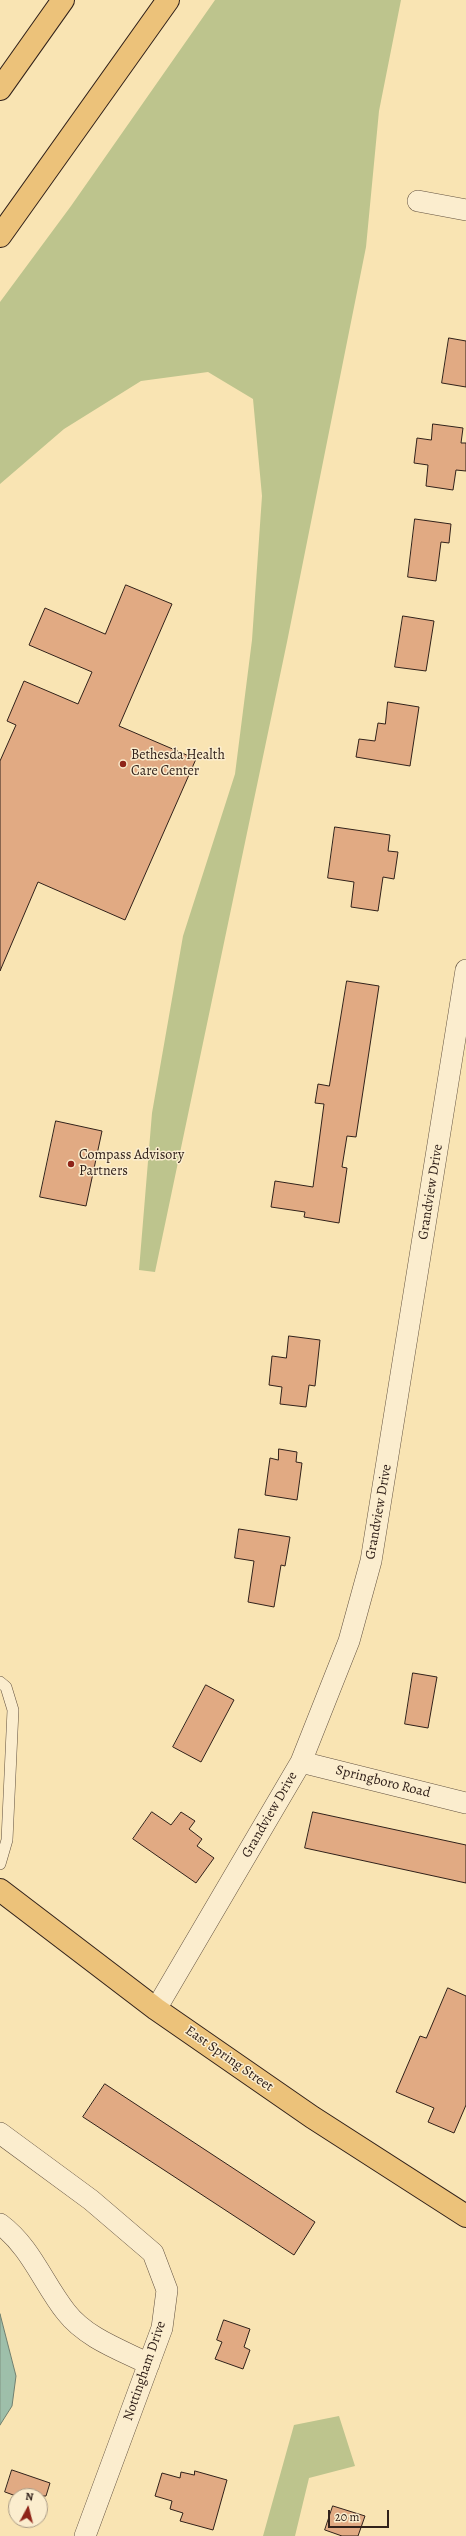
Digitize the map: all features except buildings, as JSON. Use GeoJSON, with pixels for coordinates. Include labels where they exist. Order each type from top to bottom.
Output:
{"type":"FeatureCollection","features":[{"type":"Feature","properties":{"kind":"main road"},"geometry":{"type":"LineString","coordinates":[[0,89],[63,0]]}},
{"type":"Feature","properties":{"kind":"main road"},"geometry":{"type":"LineString","coordinates":[[0,236],[168,0]]}},
{"type":"Feature","properties":{"kind":"main road","name":"East Spring Street"},"geometry":{"type":"LineString","coordinates":[[0,1890],[156,2009],[312,2117],[466,2216]]}},
{"type":"Feature","properties":{"kind":"street"},"geometry":{"type":"LineString","coordinates":[[418,201],[466,210]]}},
{"type":"Feature","properties":{"kind":"street","name":"Grandview Drive"},"geometry":{"type":"LineString","coordinates":[[156,2009],[301,1762],[349,1641],[371,1561],[466,970]]}},
{"type":"Feature","properties":{"kind":"street","name":"Springboro Road"},"geometry":{"type":"LineString","coordinates":[[301,1762],[466,1803]]}},
{"type":"Feature","properties":{"kind":"street","name":"Nottingham Drive"},"geometry":{"type":"LineString","coordinates":[[0,2133],[91,2200],[153,2253],[167,2290],[162,2328],[85,2536]]}},
{"type":"Feature","properties":{"kind":"street"},"geometry":{"type":"LineString","coordinates":[[0,2224],[12,2233],[31,2257],[67,2314],[86,2331],[149,2364]]}},
{"type":"Feature","properties":{"kind":"lane"},"geometry":{"type":"LineString","coordinates":[[0,1682],[6,1687],[13,1710],[7,1840],[0,1864]]}},
{"type":"Feature","properties":{"kind":"green space"},"geometry":{"type":"Polygon","coordinates":[[[215,0],[401,0],[379,111],[366,247],[287,642],[155,1272],[139,1270],[152,1113],[183,936],[235,774],[252,640],[262,496],[253,399],[208,372],[141,381],[64,429],[0,484],[0,302],[71,206],[215,0]]]}},
{"type":"Feature","properties":{"kind":"green space"},"geometry":{"type":"Polygon","coordinates":[[[339,2416],[355,2466],[309,2478],[295,2536],[263,2536],[294,2425],[339,2416]]]}},
{"type":"Feature","properties":{"kind":"shaded area"},"geometry":{"type":"Polygon","coordinates":[[[0,2314],[16,2376],[12,2406],[0,2425],[0,2314]]]}},
{"type":"Feature","properties":{"kind":"place","name":"Bethesda Health Care Center"},"geometry":{"type":"Point","coordinates":[123,764]}},
{"type":"Feature","properties":{"kind":"place","name":"Compass Advisory Partners"},"geometry":{"type":"Point","coordinates":[71,1164]}}]}
